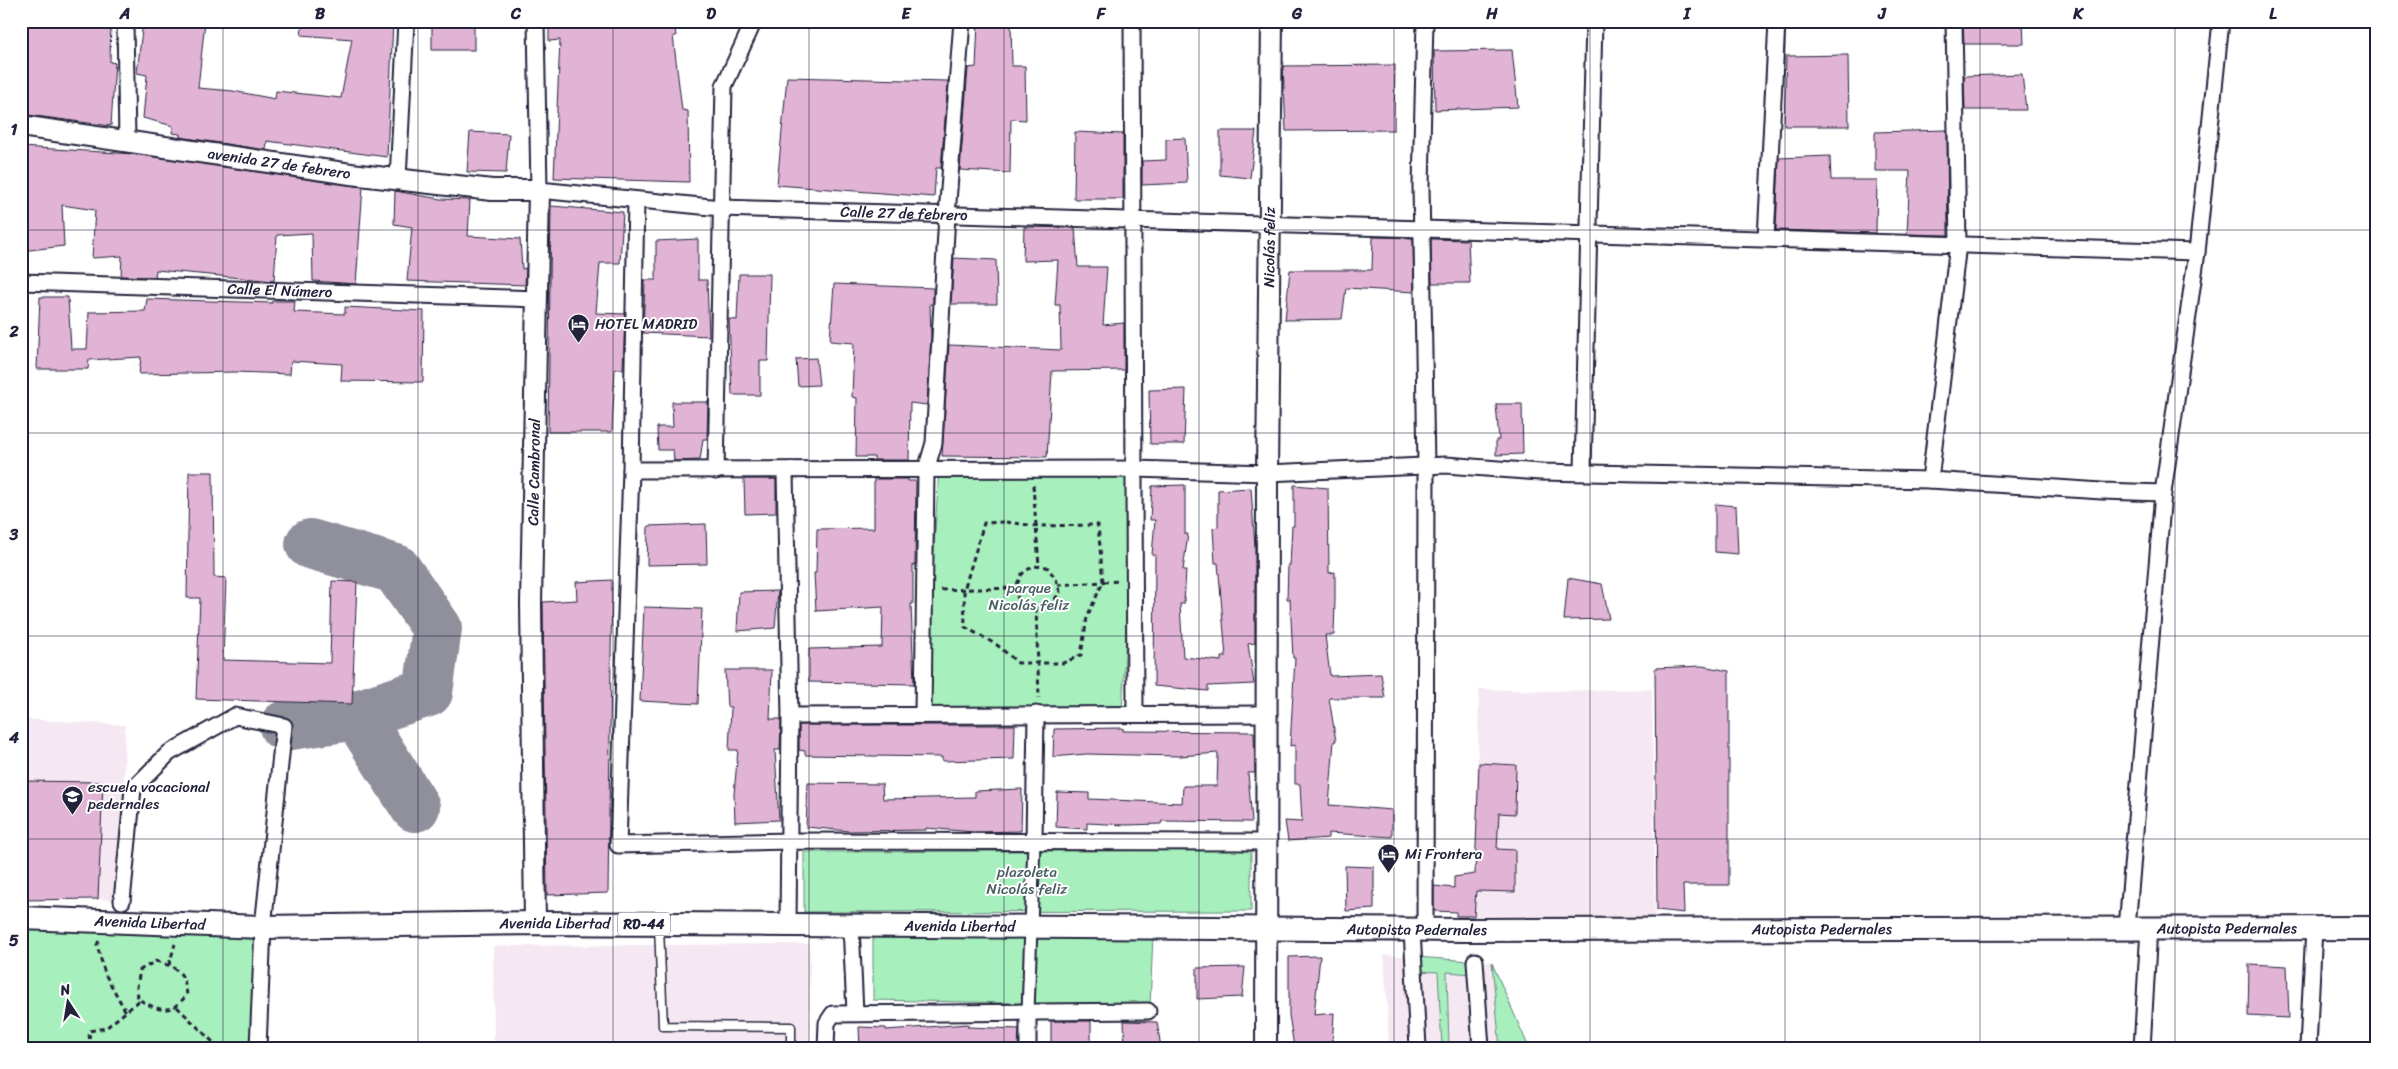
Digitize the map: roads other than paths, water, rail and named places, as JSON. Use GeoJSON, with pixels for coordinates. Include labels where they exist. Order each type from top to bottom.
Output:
{"type":"FeatureCollection","features":[{"type":"Feature","properties":{"kind":"main road","name":"Nicolás feliz"},"geometry":{"type":"LineString","coordinates":[[1266,1048],[1268,842],[1267,473],[1272,21]]}},
{"type":"Feature","properties":{"kind":"main road","name":"avenida 27 de febrero"},"geometry":{"type":"LineString","coordinates":[[21,126],[398,179],[492,190],[539,190]]}},
{"type":"Feature","properties":{"kind":"main road","name":"Calle Cambronal"},"geometry":{"type":"LineString","coordinates":[[535,923],[531,602],[539,190]]}},
{"type":"Feature","properties":{"kind":"main road","name":"Avenida Libertad"},"geometry":{"type":"LineString","coordinates":[[21,918],[263,927],[535,923],[788,926],[851,924],[1032,925],[1267,929]]}},
{"type":"Feature","properties":{"kind":"main road","name":"Autopista Pedernales"},"geometry":{"type":"LineString","coordinates":[[1267,929],[2377,928]]}},
{"type":"Feature","properties":{"kind":"street"},"geometry":{"type":"LineString","coordinates":[[125,21],[127,142]]}},
{"type":"Feature","properties":{"kind":"street"},"geometry":{"type":"LineString","coordinates":[[398,179],[406,21]]}},
{"type":"Feature","properties":{"kind":"street","name":"Calle Cambronal"},"geometry":{"type":"LineString","coordinates":[[536,21],[539,190]]}},
{"type":"Feature","properties":{"kind":"street"},"geometry":{"type":"LineString","coordinates":[[716,472],[724,86],[754,21]]}},
{"type":"Feature","properties":{"kind":"street"},"geometry":{"type":"LineString","coordinates":[[923,715],[926,470],[934,443],[947,215],[962,21]]}},
{"type":"Feature","properties":{"kind":"street"},"geometry":{"type":"LineString","coordinates":[[1132,21],[1135,714]]}},
{"type":"Feature","properties":{"kind":"street"},"geometry":{"type":"LineString","coordinates":[[1418,1048],[1418,929],[1426,465],[1422,230],[1425,21]]}},
{"type":"Feature","properties":{"kind":"street"},"geometry":{"type":"LineString","coordinates":[[1583,471],[1594,21]]}},
{"type":"Feature","properties":{"kind":"street"},"geometry":{"type":"LineString","coordinates":[[1766,238],[1777,21]]}},
{"type":"Feature","properties":{"kind":"street"},"geometry":{"type":"LineString","coordinates":[[1930,480],[1958,244],[1954,21]]}},
{"type":"Feature","properties":{"kind":"street"},"geometry":{"type":"LineString","coordinates":[[2127,928],[2163,493],[2197,252],[2221,21]]}},
{"type":"Feature","properties":{"kind":"street","name":"Calle 27 de febrero"},"geometry":{"type":"LineString","coordinates":[[539,190],[722,208],[1270,226],[1766,238],[2197,252]]}},
{"type":"Feature","properties":{"kind":"street"},"geometry":{"type":"LineString","coordinates":[[636,200],[631,470],[618,845],[790,841],[1268,842]]}},
{"type":"Feature","properties":{"kind":"street","name":"Calle El Número"},"geometry":{"type":"LineString","coordinates":[[21,282],[537,299]]}},
{"type":"Feature","properties":{"kind":"street"},"geometry":{"type":"LineString","coordinates":[[631,470],[716,472],[1134,469],[1267,473],[1426,465],[1540,472],[1583,471],[1930,480],[2163,493]]}},
{"type":"Feature","properties":{"kind":"street"},"geometry":{"type":"LineString","coordinates":[[785,471],[790,716],[788,926]]}},
{"type":"Feature","properties":{"kind":"street"},"geometry":{"type":"LineString","coordinates":[[1028,1048],[1038,705]]}},
{"type":"Feature","properties":{"kind":"street"},"geometry":{"type":"LineString","coordinates":[[790,716],[923,715],[1038,705],[1135,714],[1268,714]]}},
{"type":"Feature","properties":{"kind":"street"},"geometry":{"type":"LineString","coordinates":[[122,902],[132,789],[169,753],[235,716],[284,726],[263,927],[258,1048]]}},
{"type":"Feature","properties":{"kind":"street"},"geometry":{"type":"LineString","coordinates":[[851,924],[855,1013]]}},
{"type":"Feature","properties":{"kind":"street"},"geometry":{"type":"LineString","coordinates":[[2142,1048],[2149,928]]}},
{"type":"Feature","properties":{"kind":"street"},"geometry":{"type":"LineString","coordinates":[[2308,1048],[2314,928]]}},
{"type":"Feature","properties":{"kind":"street"},"geometry":{"type":"LineString","coordinates":[[1475,961],[1481,1048]]}},
{"type":"Feature","properties":{"kind":"street"},"geometry":{"type":"LineString","coordinates":[[826,1048],[827,1023],[833,1014],[1148,1011]]}},
{"type":"Feature","properties":{"kind":"lane"},"geometry":{"type":"LineString","coordinates":[[659,924],[663,1026],[791,1027],[791,1048]]}},
{"type":"Feature","properties":{"kind":"place","name":"HOTEL MADRID"},"geometry":{"type":"Point","coordinates":[579,343]}},
{"type":"Feature","properties":{"kind":"place","name":"escuela vocacional pedernales"},"geometry":{"type":"Point","coordinates":[72,815]}},
{"type":"Feature","properties":{"kind":"place","name":"Mi Frontera"},"geometry":{"type":"Point","coordinates":[1389,873]}},
{"type":"Feature","properties":{"kind":"park label","name":"parque Nicolás feliz"},"geometry":{"type":"Point","coordinates":[1029,596]}},
{"type":"Feature","properties":{"kind":"park label","name":"plazoleta Nicolás feliz"},"geometry":{"type":"Point","coordinates":[1027,880]}}]}
